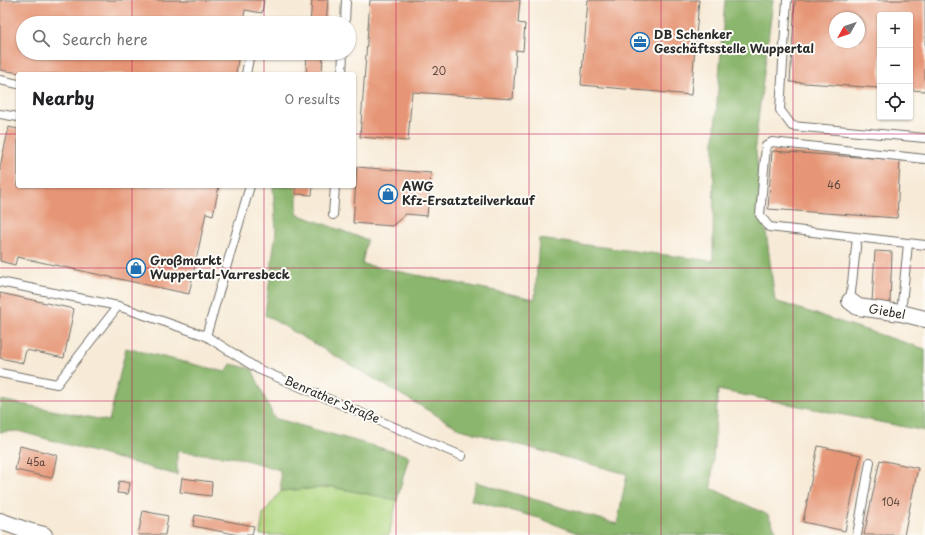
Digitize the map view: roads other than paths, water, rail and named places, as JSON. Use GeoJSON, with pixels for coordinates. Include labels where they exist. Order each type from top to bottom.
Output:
{"type":"FeatureCollection","features":[{"type":"Feature","properties":{"kind":"street","name":"Giebel"},"geometry":{"type":"LineString","coordinates":[[850,300],[858,307],[901,313],[925,319]]}},
{"type":"Feature","properties":{"kind":"street"},"geometry":{"type":"LineString","coordinates":[[0,521],[44,535]]}},
{"type":"Feature","properties":{"kind":"lane"},"geometry":{"type":"LineString","coordinates":[[345,16],[346,0]]}},
{"type":"Feature","properties":{"kind":"lane"},"geometry":{"type":"LineString","coordinates":[[787,0],[780,110],[792,126],[925,138]]}},
{"type":"Feature","properties":{"kind":"lane"},"geometry":{"type":"LineString","coordinates":[[246,72],[249,60]]}},
{"type":"Feature","properties":{"kind":"lane"},"geometry":{"type":"LineString","coordinates":[[342,72],[343,60]]}},
{"type":"Feature","properties":{"kind":"lane"},"geometry":{"type":"LineString","coordinates":[[0,80],[16,84]]}},
{"type":"Feature","properties":{"kind":"lane"},"geometry":{"type":"LineString","coordinates":[[0,114],[16,117]]}},
{"type":"Feature","properties":{"kind":"lane"},"geometry":{"type":"LineString","coordinates":[[925,159],[772,142],[766,146],[760,215],[769,227],[925,245]]}},
{"type":"Feature","properties":{"kind":"lane"},"geometry":{"type":"LineString","coordinates":[[206,336],[249,188]]}},
{"type":"Feature","properties":{"kind":"lane"},"geometry":{"type":"LineString","coordinates":[[333,215],[335,188]]}},
{"type":"Feature","properties":{"kind":"lane"},"geometry":{"type":"LineString","coordinates":[[850,300],[857,238]]}},
{"type":"Feature","properties":{"kind":"lane"},"geometry":{"type":"LineString","coordinates":[[901,313],[908,244]]}},
{"type":"Feature","properties":{"kind":"lane","name":"Benrather Straße"},"geometry":{"type":"LineString","coordinates":[[0,282],[118,306],[206,336],[258,369],[462,456]]}},
{"type":"Feature","properties":{"kind":"lane"},"geometry":{"type":"LineString","coordinates":[[0,373],[57,384],[118,306]]}},
{"type":"Feature","properties":{"kind":"lane"},"geometry":{"type":"LineString","coordinates":[[856,535],[870,462]]}},
{"type":"Feature","properties":{"kind":"place","name":"DB Schenker Geschäftsstelle Wuppertal"},"geometry":{"type":"Point","coordinates":[640,42]}},
{"type":"Feature","properties":{"kind":"place","name":"AWG Kfz-Ersatzteilverkauf"},"geometry":{"type":"Point","coordinates":[388,194]}},
{"type":"Feature","properties":{"kind":"place","name":"Großmarkt Wuppertal-Varresbeck"},"geometry":{"type":"Point","coordinates":[136,268]}}]}
